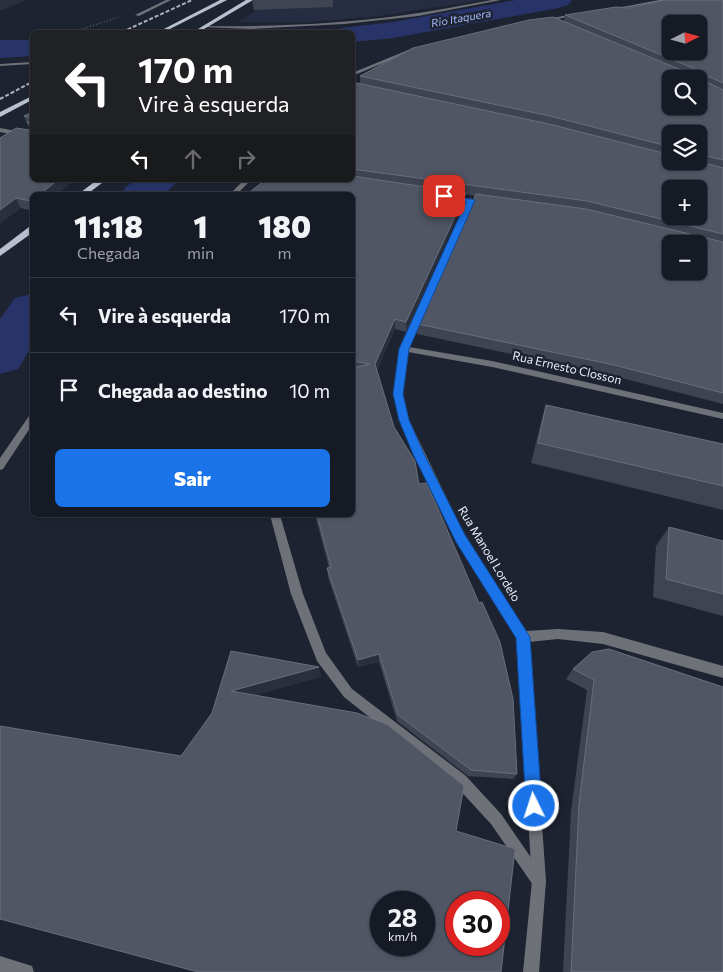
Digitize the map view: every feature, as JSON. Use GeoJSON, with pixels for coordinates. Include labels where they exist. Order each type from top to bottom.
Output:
{"type":"FeatureCollection","features":[{"type":"Feature","properties":{"kind":"main road"},"geometry":{"type":"LineString","coordinates":[[165,30],[224,0]]}},
{"type":"Feature","properties":{"kind":"main road"},"geometry":{"type":"LineString","coordinates":[[199,30],[250,0]]}},
{"type":"Feature","properties":{"kind":"main road"},"geometry":{"type":"LineString","coordinates":[[0,115],[30,99]]}},
{"type":"Feature","properties":{"kind":"main road"},"geometry":{"type":"LineString","coordinates":[[85,192],[99,182]]}},
{"type":"Feature","properties":{"kind":"main road"},"geometry":{"type":"LineString","coordinates":[[0,253],[30,230]]}},
{"type":"Feature","properties":{"kind":"street"},"geometry":{"type":"LineString","coordinates":[[137,15],[169,0]]}},
{"type":"Feature","properties":{"kind":"street"},"geometry":{"type":"LineString","coordinates":[[204,27],[249,28],[327,24],[392,18],[499,0]]}},
{"type":"Feature","properties":{"kind":"street"},"geometry":{"type":"LineString","coordinates":[[602,10],[666,0]]}},
{"type":"Feature","properties":{"kind":"street"},"geometry":{"type":"LineString","coordinates":[[536,21],[584,13]]}},
{"type":"Feature","properties":{"kind":"street"},"geometry":{"type":"LineString","coordinates":[[546,19],[554,23]]}},
{"type":"Feature","properties":{"kind":"street"},"geometry":{"type":"LineString","coordinates":[[355,74],[418,48]]}},
{"type":"Feature","properties":{"kind":"street"},"geometry":{"type":"LineString","coordinates":[[0,66],[30,63]]}},
{"type":"Feature","properties":{"kind":"street"},"geometry":{"type":"LineString","coordinates":[[0,130],[30,136]]}},
{"type":"Feature","properties":{"kind":"street"},"geometry":{"type":"LineString","coordinates":[[235,192],[246,182]]}},
{"type":"Feature","properties":{"kind":"street","name":"Rua Manoel Lordelo"},"geometry":{"type":"LineString","coordinates":[[471,200],[404,349],[398,394],[404,420],[461,539],[523,637],[539,881],[531,972]]}},
{"type":"Feature","properties":{"kind":"street","name":"Rua Ernesto Closson"},"geometry":{"type":"LineString","coordinates":[[404,349],[492,364],[723,416]]}},
{"type":"Feature","properties":{"kind":"street"},"geometry":{"type":"LineString","coordinates":[[0,466],[30,421]]}},
{"type":"Feature","properties":{"kind":"street"},"geometry":{"type":"LineString","coordinates":[[276,517],[297,594],[321,657],[348,693],[460,781],[496,819],[539,881]]}},
{"type":"Feature","properties":{"kind":"street"},"geometry":{"type":"LineString","coordinates":[[523,637],[558,634],[603,638],[723,672]]}},
{"type":"Feature","properties":{"kind":"street"},"geometry":{"type":"LineString","coordinates":[[0,964],[26,972]]}},
{"type":"Feature","properties":{"kind":"path"},"geometry":{"type":"LineString","coordinates":[[79,30],[118,17],[137,15]]}},
{"type":"Feature","properties":{"kind":"shaded area"},"geometry":{"type":"Polygon","coordinates":[[[273,0],[483,0],[379,16],[310,22],[238,22],[273,0]]]}},
{"type":"Feature","properties":{"kind":"building"},"geometry":{"type":"Polygon","coordinates":[[[665,0],[723,1],[723,83],[707,76],[707,70],[695,70],[673,60],[708,60],[708,15],[662,15],[662,55],[565,15],[616,7],[629,8],[665,0]]]}},
{"type":"Feature","properties":{"kind":"building"},"geometry":{"type":"Polygon","coordinates":[[[553,17],[681,70],[662,70],[662,115],[707,115],[707,82],[723,90],[723,160],[707,156],[707,125],[662,125],[662,145],[550,116],[360,76],[413,48],[529,20],[553,17]]]}},
{"type":"Feature","properties":{"kind":"building"},"geometry":{"type":"Polygon","coordinates":[[[355,83],[549,124],[662,153],[662,170],[707,170],[707,164],[723,168],[723,234],[686,225],[707,225],[707,180],[662,180],[662,219],[587,201],[355,169],[355,83]]]}},
{"type":"Feature","properties":{"kind":"building"},"geometry":{"type":"Polygon","coordinates":[[[16,128],[30,130],[30,182],[55,182],[43,192],[30,192],[30,201],[16,198],[0,210],[0,138],[16,128]]]}},
{"type":"Feature","properties":{"kind":"building"},"geometry":{"type":"Polygon","coordinates":[[[355,176],[466,193],[406,322],[395,319],[375,364],[394,427],[415,461],[419,484],[426,483],[479,603],[482,602],[500,642],[513,699],[517,774],[471,770],[398,715],[379,654],[358,660],[327,568],[331,567],[318,517],[355,517],[355,367],[370,364],[355,362],[355,192],[250,192],[262,182],[355,182],[355,176]]]}},
{"type":"Feature","properties":{"kind":"building"},"geometry":{"type":"Polygon","coordinates":[[[476,194],[586,209],[694,235],[662,235],[662,280],[707,280],[707,238],[723,242],[723,393],[614,365],[418,324],[476,194]]]}},
{"type":"Feature","properties":{"kind":"building"},"geometry":{"type":"Polygon","coordinates":[[[546,405],[723,444],[723,486],[538,443],[546,405]]]}},
{"type":"Feature","properties":{"kind":"building"},"geometry":{"type":"Polygon","coordinates":[[[669,527],[723,541],[723,594],[666,579],[669,527]]]}},
{"type":"Feature","properties":{"kind":"building"},"geometry":{"type":"Polygon","coordinates":[[[609,649],[723,687],[723,972],[571,972],[579,804],[594,680],[573,669],[592,652],[609,649]]]}},
{"type":"Feature","properties":{"kind":"building"},"geometry":{"type":"Polygon","coordinates":[[[231,651],[319,667],[231,691],[357,713],[388,725],[464,786],[456,831],[515,849],[510,893],[510,891],[445,891],[445,956],[503,956],[501,972],[198,972],[0,919],[0,726],[181,756],[212,713],[231,651]]]}},
{"type":"Feature","properties":{"kind":"waterway","name":"Rio Itaquera"},"geometry":{"type":"LineString","coordinates":[[355,34],[393,30],[559,0]]}},
{"type":"Feature","properties":{"kind":"waterway"},"geometry":{"type":"LineString","coordinates":[[0,49],[30,48]]}},
{"type":"Feature","properties":{"kind":"waterway"},"geometry":{"type":"LineString","coordinates":[[144,192],[156,182]]}},
{"type":"Feature","properties":{"kind":"waterway"},"geometry":{"type":"LineString","coordinates":[[0,357],[30,312]]}},
{"type":"Feature","properties":{"kind":"railway"},"geometry":{"type":"LineString","coordinates":[[126,30],[192,0]]}},
{"type":"Feature","properties":{"kind":"railway"},"geometry":{"type":"LineString","coordinates":[[0,99],[30,83]]}},
{"type":"Feature","properties":{"kind":"route"},"geometry":{"type":"LineString","coordinates":[[444,196],[471,200],[404,349],[398,394],[404,420],[418,454],[461,539],[523,637],[534,806]]}}]}
